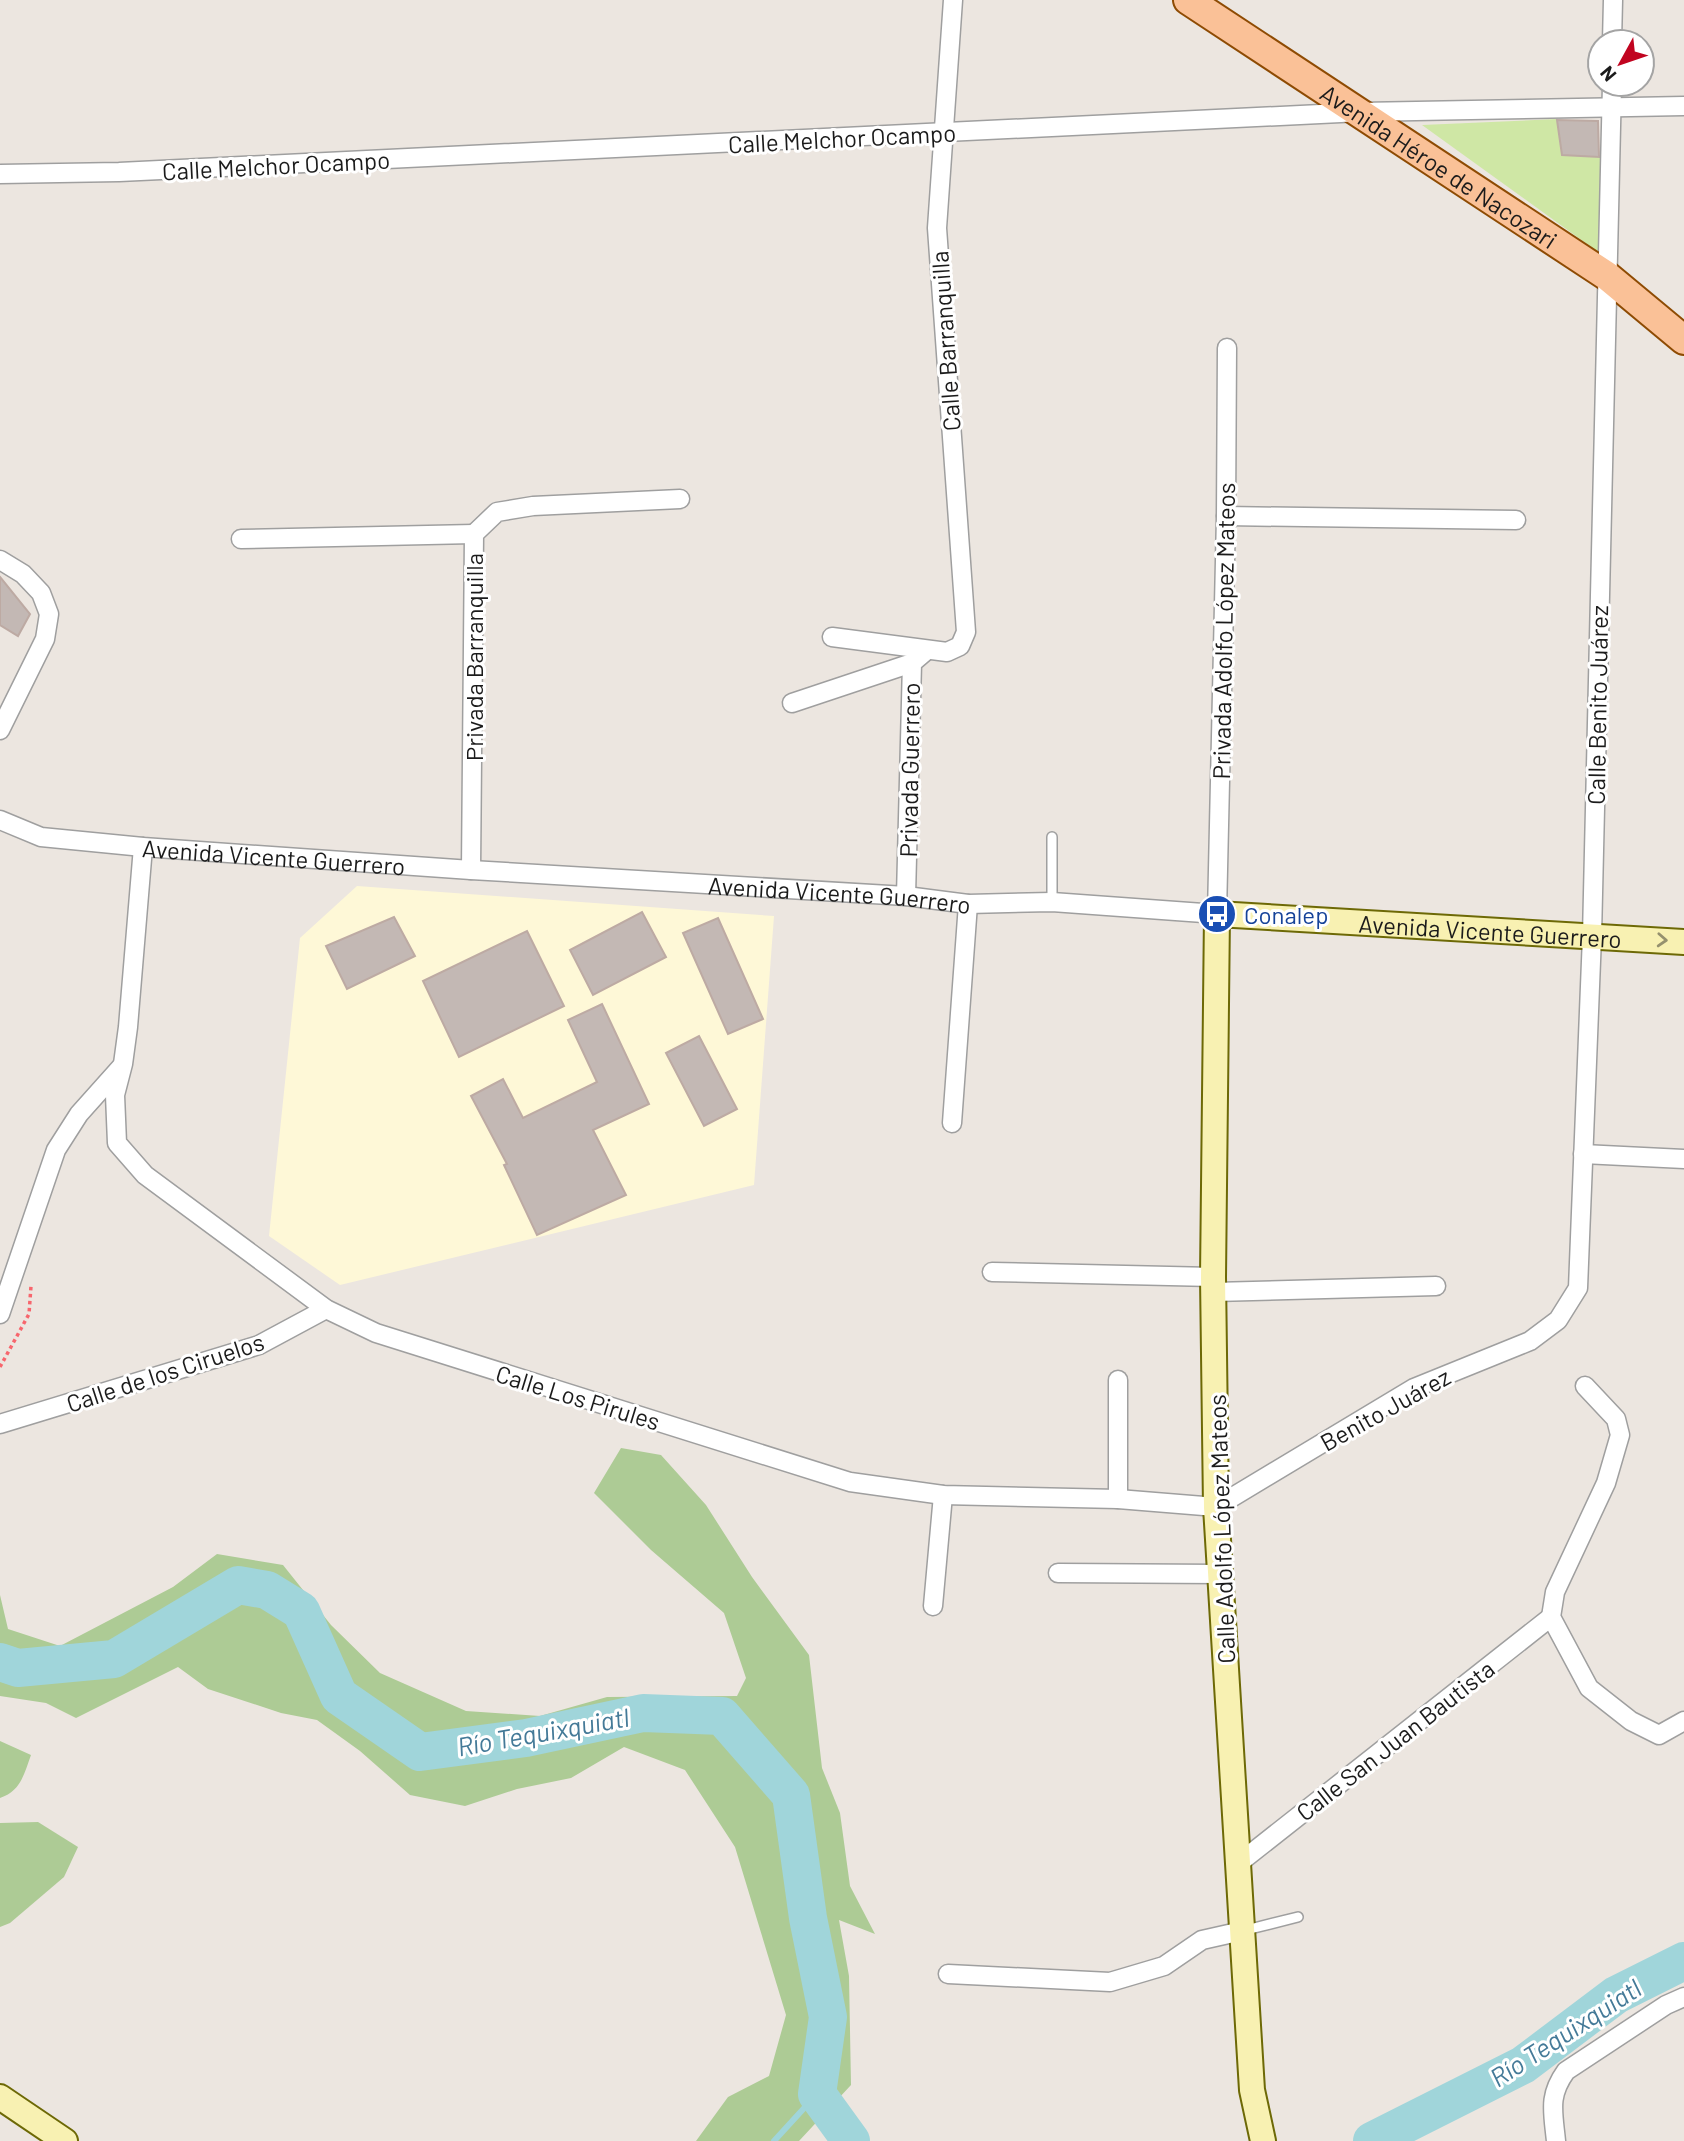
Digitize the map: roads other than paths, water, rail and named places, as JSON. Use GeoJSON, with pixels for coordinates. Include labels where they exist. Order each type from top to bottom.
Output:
{"type":"FeatureCollection","features":[{"type":"Feature","properties":{"kind":"main road","name":"Avenida Héroe de Nacozari"},"geometry":{"type":"LineString","coordinates":[[1188,0],[1607,276],[1684,340]]}},
{"type":"Feature","properties":{"kind":"main road","name":"Avenida Vicente Guerrero"},"geometry":{"type":"LineString","coordinates":[[1217,914],[1684,942]]}},
{"type":"Feature","properties":{"kind":"main road","name":"Calle Adolfo López Mateos"},"geometry":{"type":"LineString","coordinates":[[1217,914],[1214,1285],[1216,1507],[1252,2090],[1263,2141]]}},
{"type":"Feature","properties":{"kind":"main road"},"geometry":{"type":"LineString","coordinates":[[0,2097],[65,2141]]}},
{"type":"Feature","properties":{"kind":"street","name":"Calle Barranquilla"},"geometry":{"type":"LineString","coordinates":[[926,651],[947,652],[960,646],[966,632],[937,228],[953,0]]}},
{"type":"Feature","properties":{"kind":"street"},"geometry":{"type":"LineString","coordinates":[[1613,28],[1614,0]]}},
{"type":"Feature","properties":{"kind":"street","name":"Calle Benito Juárez"},"geometry":{"type":"LineString","coordinates":[[1558,1320],[1578,1288],[1592,936],[1611,98]]}},
{"type":"Feature","properties":{"kind":"street","name":"Calle Melchor Ocampo"},"geometry":{"type":"LineString","coordinates":[[0,174],[119,172],[1361,112],[1684,106]]}},
{"type":"Feature","properties":{"kind":"street","name":"Privada Adolfo López Mateos"},"geometry":{"type":"LineString","coordinates":[[1217,914],[1227,348]]}},
{"type":"Feature","properties":{"kind":"street","name":"Privada Barranquilla"},"geometry":{"type":"LineString","coordinates":[[471,870],[474,534],[497,512],[533,506],[680,499]]}},
{"type":"Feature","properties":{"kind":"street"},"geometry":{"type":"LineString","coordinates":[[1226,516],[1516,520]]}},
{"type":"Feature","properties":{"kind":"street"},"geometry":{"type":"LineString","coordinates":[[241,539],[474,534]]}},
{"type":"Feature","properties":{"kind":"street"},"geometry":{"type":"LineString","coordinates":[[0,560],[23,574],[41,593],[50,614],[45,639],[0,730]]}},
{"type":"Feature","properties":{"kind":"street"},"geometry":{"type":"LineString","coordinates":[[832,637],[926,651]]}},
{"type":"Feature","properties":{"kind":"street","name":"Privada Guerrero"},"geometry":{"type":"LineString","coordinates":[[906,896],[912,663],[926,651]]}},
{"type":"Feature","properties":{"kind":"street"},"geometry":{"type":"LineString","coordinates":[[792,703],[912,663]]}},
{"type":"Feature","properties":{"kind":"street","name":"Avenida Vicente Guerrero"},"geometry":{"type":"LineString","coordinates":[[0,820],[41,837],[143,847],[906,896],[968,904],[1052,902],[1217,914]]}},
{"type":"Feature","properties":{"kind":"street","name":"Calle Los Pirules"},"geometry":{"type":"LineString","coordinates":[[143,847],[124,1064],[115,1095],[117,1143],[145,1174],[326,1309],[376,1333],[850,1482],[943,1495],[1118,1499],[1216,1507]]}},
{"type":"Feature","properties":{"kind":"street"},"geometry":{"type":"LineString","coordinates":[[952,1124],[968,904]]}},
{"type":"Feature","properties":{"kind":"street"},"geometry":{"type":"LineString","coordinates":[[0,1314],[56,1150],[79,1114],[124,1064]]}},
{"type":"Feature","properties":{"kind":"street"},"geometry":{"type":"LineString","coordinates":[[1583,1154],[1684,1159]]}},
{"type":"Feature","properties":{"kind":"street"},"geometry":{"type":"LineString","coordinates":[[992,1272],[1214,1285],[1436,1286]]}},
{"type":"Feature","properties":{"kind":"street","name":"Calle de los Ciruelos"},"geometry":{"type":"LineString","coordinates":[[0,1424],[259,1345],[326,1309]]}},
{"type":"Feature","properties":{"kind":"street","name":"Benito Juárez"},"geometry":{"type":"LineString","coordinates":[[1216,1507],[1414,1388],[1530,1341],[1558,1320]]}},
{"type":"Feature","properties":{"kind":"street"},"geometry":{"type":"LineString","coordinates":[[1118,1380],[1118,1499]]}},
{"type":"Feature","properties":{"kind":"street"},"geometry":{"type":"LineString","coordinates":[[1585,1386],[1616,1419],[1620,1435],[1606,1483],[1555,1592],[1550,1616],[1589,1688],[1631,1721],[1659,1735],[1684,1721]]}},
{"type":"Feature","properties":{"kind":"street"},"geometry":{"type":"LineString","coordinates":[[933,1606],[943,1495]]}},
{"type":"Feature","properties":{"kind":"street"},"geometry":{"type":"LineString","coordinates":[[1058,1573],[1220,1574]]}},
{"type":"Feature","properties":{"kind":"street","name":"Calle San Juan Bautista"},"geometry":{"type":"LineString","coordinates":[[1239,1863],[1550,1616]]}},
{"type":"Feature","properties":{"kind":"street"},"geometry":{"type":"LineString","coordinates":[[948,1974],[1110,1982],[1164,1966],[1202,1940],[1242,1931]]}},
{"type":"Feature","properties":{"kind":"street"},"geometry":{"type":"LineString","coordinates":[[1556,2141],[1552,2107],[1555,2087],[1566,2070],[1666,2005],[1684,1997]]}},
{"type":"Feature","properties":{"kind":"lane"},"geometry":{"type":"LineString","coordinates":[[1052,837],[1052,902]]}},
{"type":"Feature","properties":{"kind":"lane"},"geometry":{"type":"LineString","coordinates":[[1242,1931],[1298,1917]]}},
{"type":"Feature","properties":{"kind":"waterway","name":"Río Tequixquiatl"},"geometry":{"type":"LineString","coordinates":[[0,1662],[18,1668],[114,1659],[238,1585],[267,1590],[301,1611],[339,1696],[420,1752],[526,1738],[643,1713],[722,1716],[791,1795],[808,1918],[828,2017],[817,2094],[851,2141]]}},
{"type":"Feature","properties":{"kind":"waterway","name":"Río Tequixquiatl"},"geometry":{"type":"LineString","coordinates":[[1372,2141],[1523,2065],[1616,1995],[1684,1961]]}},
{"type":"Feature","properties":{"kind":"waterway"},"geometry":{"type":"LineString","coordinates":[[774,2141],[817,2094]]}},
{"type":"Feature","properties":{"kind":"place","name":"Conalep"},"geometry":{"type":"Point","coordinates":[1217,914]}}]}
